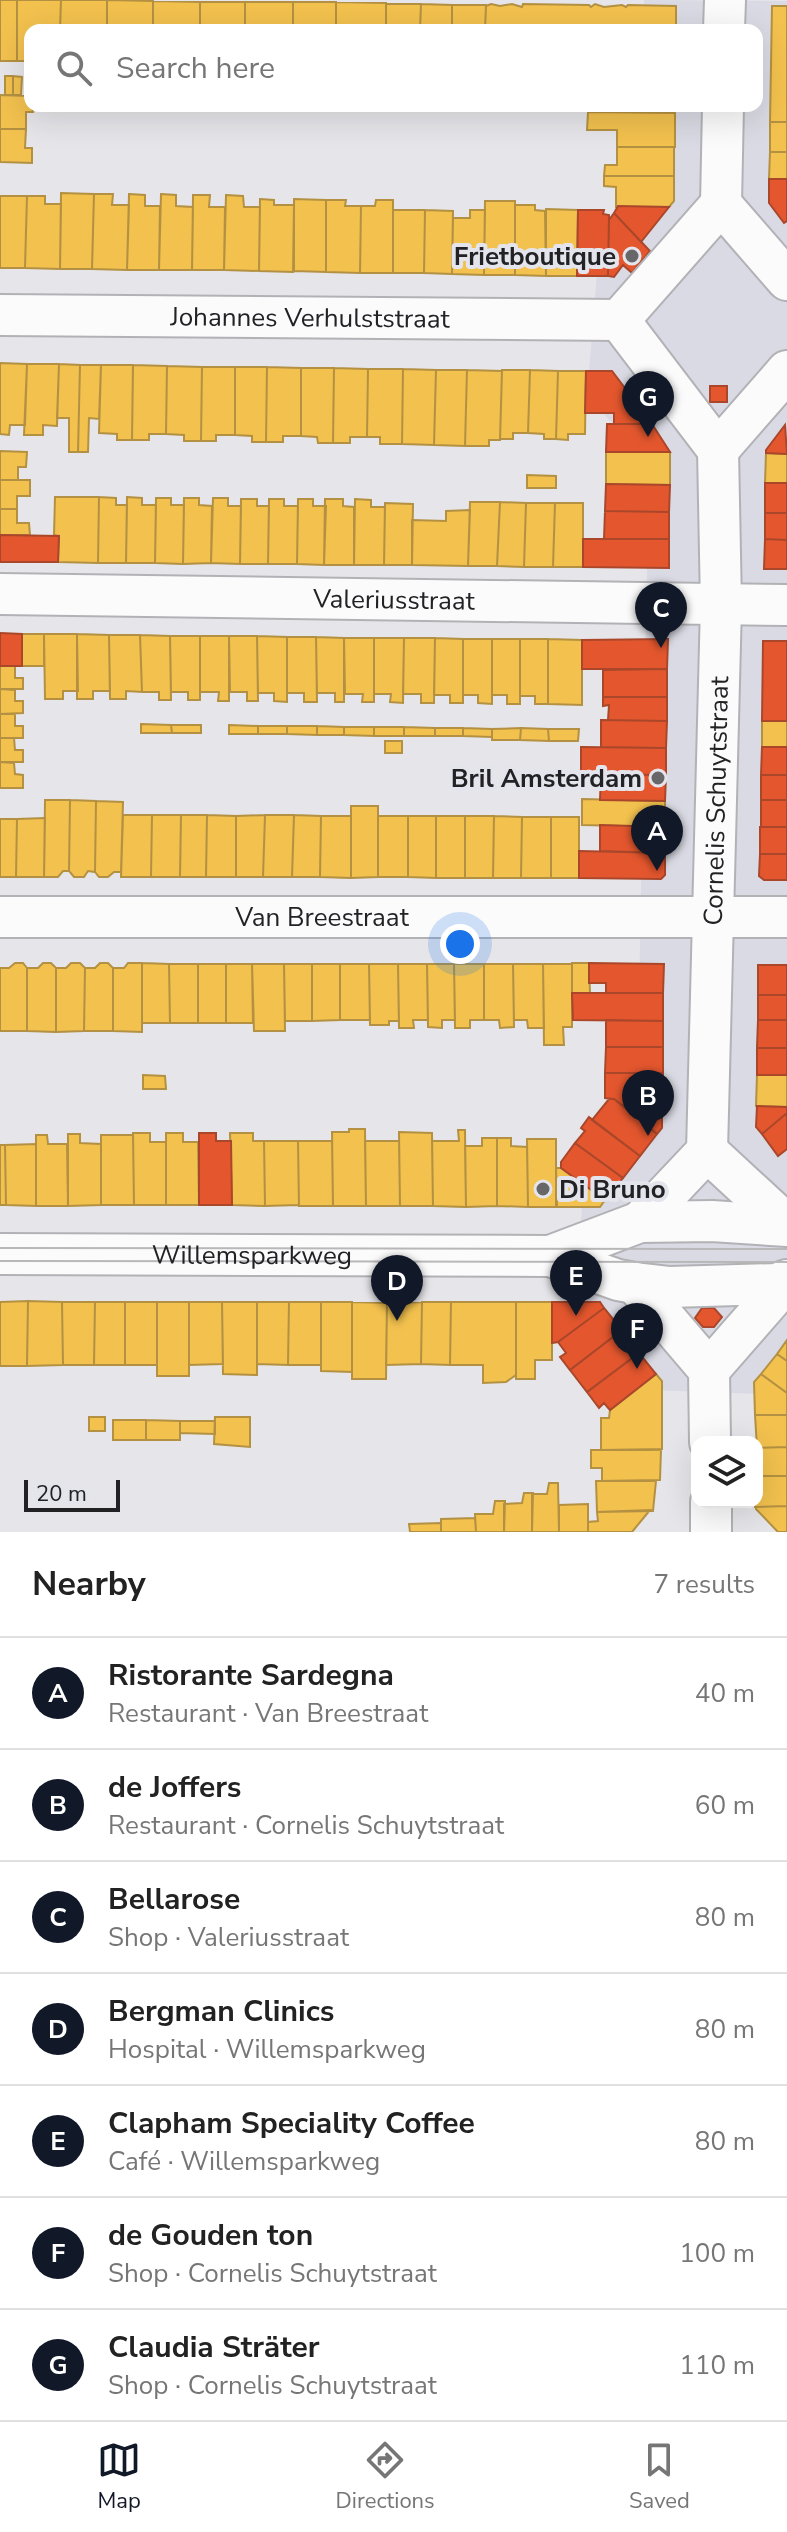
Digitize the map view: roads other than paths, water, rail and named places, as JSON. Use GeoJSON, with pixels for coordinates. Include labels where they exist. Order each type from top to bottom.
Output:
{"type":"FeatureCollection","features":[{"type":"Feature","properties":{"kind":"street"},"geometry":{"type":"LineString","coordinates":[[724,24],[725,0]]}},
{"type":"Feature","properties":{"kind":"street"},"geometry":{"type":"LineString","coordinates":[[723,112],[721,204],[619,320],[718,450],[787,371]]}},
{"type":"Feature","properties":{"kind":"street"},"geometry":{"type":"LineString","coordinates":[[721,204],[787,280]]}},
{"type":"Feature","properties":{"kind":"street","name":"Johannes Verhulststraat"},"geometry":{"type":"LineString","coordinates":[[0,315],[619,320]]}},
{"type":"Feature","properties":{"kind":"street","name":"Cornelis Schuytstraat"},"geometry":{"type":"LineString","coordinates":[[707,1151],[721,605],[718,450]]}},
{"type":"Feature","properties":{"kind":"street","name":"Valeriusstraat"},"geometry":{"type":"LineString","coordinates":[[0,594],[787,605]]}},
{"type":"Feature","properties":{"kind":"street","name":"Van Breestraat"},"geometry":{"type":"LineString","coordinates":[[0,917],[787,917]]}},
{"type":"Feature","properties":{"kind":"street"},"geometry":{"type":"LineString","coordinates":[[710,1436],[709,1370],[606,1255],[611,1238],[629,1226],[707,1151],[785,1225]]}},
{"type":"Feature","properties":{"kind":"street","name":"Willemsparkweg"},"geometry":{"type":"LineString","coordinates":[[550,1256],[629,1226],[712,1221],[785,1225]]}},
{"type":"Feature","properties":{"kind":"street","name":"Willemsparkweg"},"geometry":{"type":"LineString","coordinates":[[0,1254],[550,1256],[627,1281],[670,1287],[782,1282]]}},
{"type":"Feature","properties":{"kind":"street"},"geometry":{"type":"LineString","coordinates":[[709,1370],[782,1282]]}},
{"type":"Feature","properties":{"kind":"street"},"geometry":{"type":"LineString","coordinates":[[711,1508],[711,1532]]}},
{"type":"Feature","properties":{"kind":"tram line"},"geometry":{"type":"LineString","coordinates":[[0,1248],[787,1249]]}},
{"type":"Feature","properties":{"kind":"tram line"},"geometry":{"type":"LineString","coordinates":[[0,1261],[787,1262]]}},
{"type":"Feature","properties":{"kind":"place","name":"Frietboutique"},"geometry":{"type":"Point","coordinates":[632,256]}},
{"type":"Feature","properties":{"kind":"place","name":"Claudia Sträter"},"geometry":{"type":"Point","coordinates":[648,437]}},
{"type":"Feature","properties":{"kind":"place","name":"Bellarose"},"geometry":{"type":"Point","coordinates":[661,648]}},
{"type":"Feature","properties":{"kind":"place","name":"Bril Amsterdam"},"geometry":{"type":"Point","coordinates":[658,778]}},
{"type":"Feature","properties":{"kind":"place","name":"Ristorante Sardegna"},"geometry":{"type":"Point","coordinates":[657,871]}},
{"type":"Feature","properties":{"kind":"place","name":"de Joffers"},"geometry":{"type":"Point","coordinates":[648,1136]}},
{"type":"Feature","properties":{"kind":"place","name":"Di Bruno"},"geometry":{"type":"Point","coordinates":[543,1189]}},
{"type":"Feature","properties":{"kind":"place","name":"Clapham Speciality Coffee"},"geometry":{"type":"Point","coordinates":[576,1316]}},
{"type":"Feature","properties":{"kind":"place","name":"Bergman Clinics"},"geometry":{"type":"Point","coordinates":[397,1321]}},
{"type":"Feature","properties":{"kind":"place","name":"de Gouden ton"},"geometry":{"type":"Point","coordinates":[637,1369]}}]}
